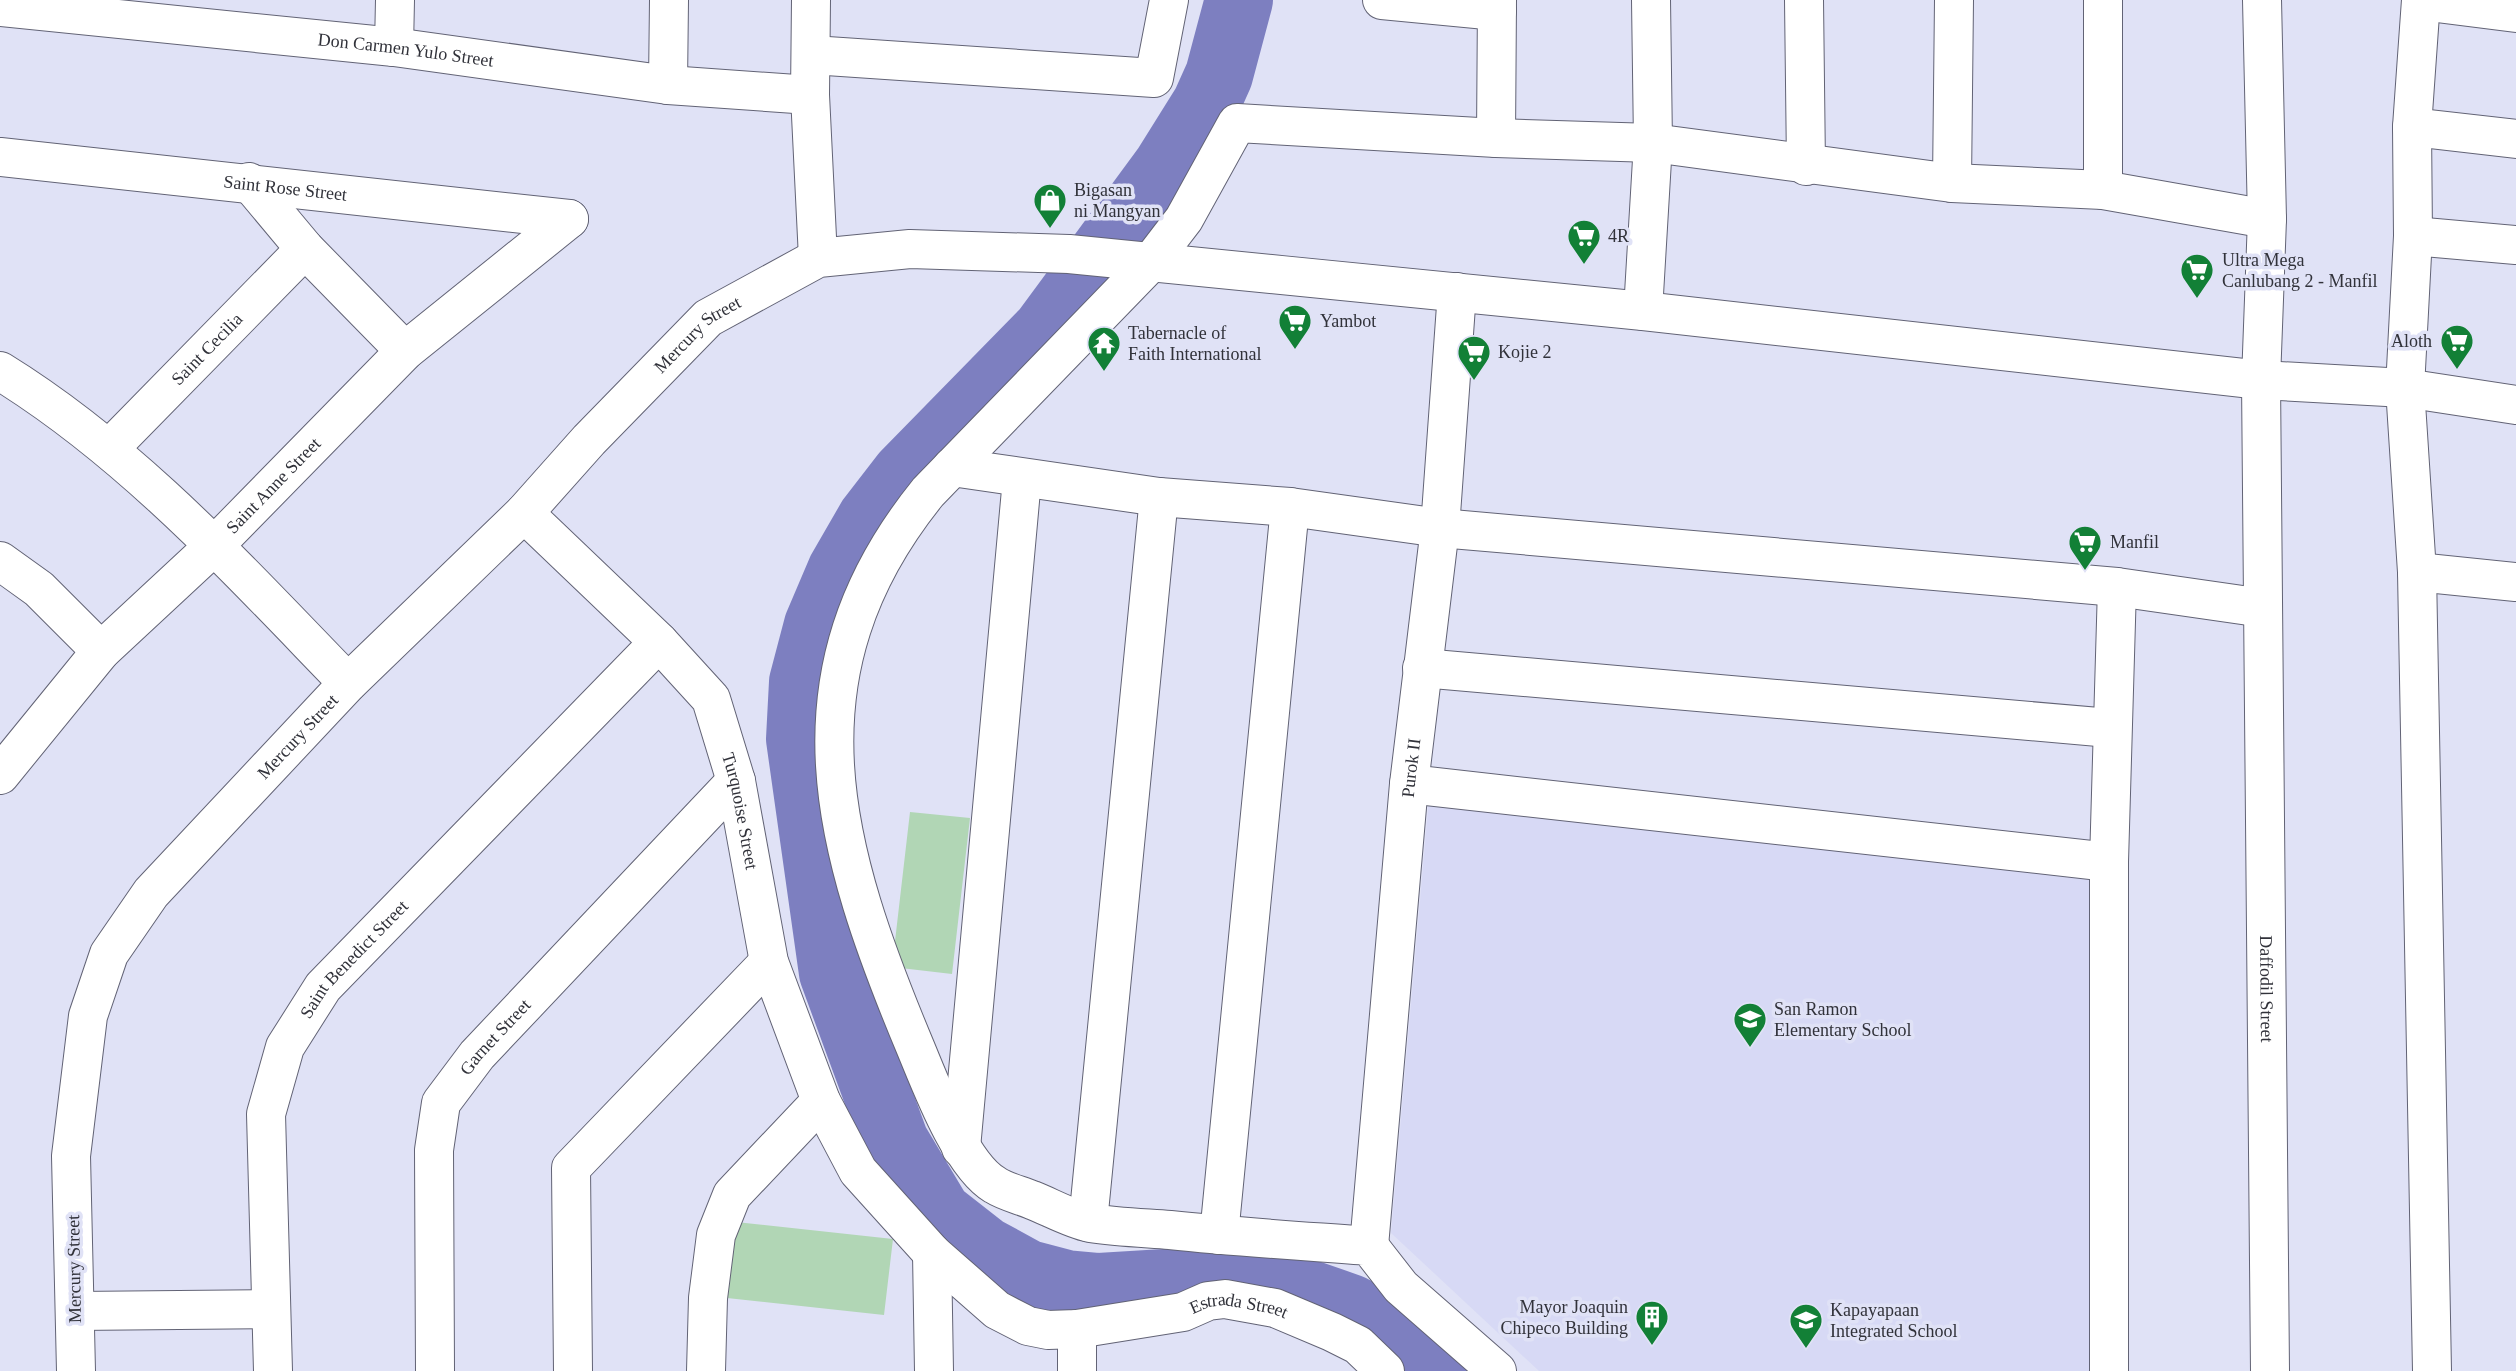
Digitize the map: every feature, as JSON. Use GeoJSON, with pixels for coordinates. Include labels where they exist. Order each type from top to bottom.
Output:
{"type":"FeatureCollection","features":[{"type":"Feature","properties":{"kind":"street"},"geometry":{"type":"LineString","coordinates":[[394,47],[395,0]]}},
{"type":"Feature","properties":{"kind":"street"},"geometry":{"type":"LineString","coordinates":[[668,85],[669,0]]}},
{"type":"Feature","properties":{"kind":"street"},"geometry":{"type":"LineString","coordinates":[[811,0],[810,95],[818,258],[910,249],[1069,254],[1643,311],[2261,380],[2405,388],[2516,405]]}},
{"type":"Feature","properties":{"kind":"street"},"geometry":{"type":"LineString","coordinates":[[812,55],[1154,78],[1169,0]]}},
{"type":"Feature","properties":{"kind":"street"},"geometry":{"type":"LineString","coordinates":[[1382,0],[1497,6],[1496,138]]}},
{"type":"Feature","properties":{"kind":"street"},"geometry":{"type":"LineString","coordinates":[[1643,311],[1653,143],[1651,0]]}},
{"type":"Feature","properties":{"kind":"street"},"geometry":{"type":"LineString","coordinates":[[1804,0],[1806,166]]}},
{"type":"Feature","properties":{"kind":"street"},"geometry":{"type":"LineString","coordinates":[[1952,184],[1954,0]]}},
{"type":"Feature","properties":{"kind":"street"},"geometry":{"type":"LineString","coordinates":[[2103,0],[2103,190]]}},
{"type":"Feature","properties":{"kind":"street","name":"Daffodil Street"},"geometry":{"type":"LineString","coordinates":[[2262,0],[2267,219],[2261,380],[2270,1371]]}},
{"type":"Feature","properties":{"kind":"street"},"geometry":{"type":"LineString","coordinates":[[2432,1371],[2417,572],[2405,388],[2413,236],[2412,127],[2421,1],[2516,13]]}},
{"type":"Feature","properties":{"kind":"street","name":"Don Carmen Yulo Street"},"geometry":{"type":"LineString","coordinates":[[0,7],[131,10],[668,85],[810,95]]}},
{"type":"Feature","properties":{"kind":"street"},"geometry":{"type":"LineString","coordinates":[[1497,1371],[1401,1287],[1369,1246],[1088,1222],[993,1184],[961,1148],[936,1098],[885,971],[849,859],[835,783],[832,747],[839,666],[866,589],[903,523],[952,467],[1151,262],[1184,219],[1237,123],[1496,138],[1653,143],[1952,184],[2103,190],[2267,219]]}},
{"type":"Feature","properties":{"kind":"street"},"geometry":{"type":"LineString","coordinates":[[2412,127],[2516,139]]}},
{"type":"Feature","properties":{"kind":"street","name":"Saint Rose Street"},"geometry":{"type":"LineString","coordinates":[[0,157],[569,219]]}},
{"type":"Feature","properties":{"kind":"street"},"geometry":{"type":"LineString","coordinates":[[249,183],[305,249],[405,351]]}},
{"type":"Feature","properties":{"kind":"street","name":"Saint Anne Street"},"geometry":{"type":"LineString","coordinates":[[3,764],[101,651],[214,546],[405,351],[569,219]]}},
{"type":"Feature","properties":{"kind":"street"},"geometry":{"type":"LineString","coordinates":[[2413,236],[2516,245]]}},
{"type":"Feature","properties":{"kind":"street","name":"Saint Cecilia"},"geometry":{"type":"LineString","coordinates":[[109,449],[305,249]]}},
{"type":"Feature","properties":{"kind":"street","name":"Mercury Street"},"geometry":{"type":"LineString","coordinates":[[76,1371],[71,1156],[88,1016],[109,954],[151,892],[348,683],[524,513],[589,440],[708,318],[818,258]]}},
{"type":"Feature","properties":{"kind":"street","name":"Purok II"},"geometry":{"type":"LineString","coordinates":[[1369,1246],[1409,784],[1440,528],[1457,292]]}},
{"type":"Feature","properties":{"kind":"street"},"geometry":{"type":"LineString","coordinates":[[0,371],[44,398],[109,449],[214,546],[348,683]]}},
{"type":"Feature","properties":{"kind":"street"},"geometry":{"type":"LineString","coordinates":[[952,467],[1160,497],[1290,506],[1440,528],[2117,587],[2263,608]]}},
{"type":"Feature","properties":{"kind":"street"},"geometry":{"type":"LineString","coordinates":[[961,1148],[1022,479]]}},
{"type":"Feature","properties":{"kind":"street"},"geometry":{"type":"LineString","coordinates":[[1088,1222],[1160,497]]}},
{"type":"Feature","properties":{"kind":"street"},"geometry":{"type":"LineString","coordinates":[[1219,1235],[1290,506]]}},
{"type":"Feature","properties":{"kind":"street","name":"Turquoise Street"},"geometry":{"type":"LineString","coordinates":[[524,513],[659,642],[711,699],[736,781],[769,962],[821,1101],[858,1171],[932,1253]]}},
{"type":"Feature","properties":{"kind":"street"},"geometry":{"type":"LineString","coordinates":[[0,561],[39,589],[101,651]]}},
{"type":"Feature","properties":{"kind":"street"},"geometry":{"type":"LineString","coordinates":[[2417,572],[2516,582]]}},
{"type":"Feature","properties":{"kind":"street"},"geometry":{"type":"LineString","coordinates":[[2109,1371],[2110,728],[2117,587]]}},
{"type":"Feature","properties":{"kind":"street","name":"Saint Benedict Street"},"geometry":{"type":"LineString","coordinates":[[273,1371],[266,1114],[285,1047],[323,987],[659,642]]}},
{"type":"Feature","properties":{"kind":"street"},"geometry":{"type":"LineString","coordinates":[[1422,668],[2110,728]]}},
{"type":"Feature","properties":{"kind":"street","name":"Garnet Street"},"geometry":{"type":"LineString","coordinates":[[435,1371],[433,1150],[441,1103],[477,1055],[736,781]]}},
{"type":"Feature","properties":{"kind":"street"},"geometry":{"type":"LineString","coordinates":[[1409,784],[2109,862]]}},
{"type":"Feature","properties":{"kind":"street"},"geometry":{"type":"LineString","coordinates":[[573,1371],[571,1168],[769,962]]}},
{"type":"Feature","properties":{"kind":"street"},"geometry":{"type":"LineString","coordinates":[[706,1371],[708,1298],[716,1235],[732,1195],[821,1101]]}},
{"type":"Feature","properties":{"kind":"street"},"geometry":{"type":"LineString","coordinates":[[932,1253],[933,1371]]}},
{"type":"Feature","properties":{"kind":"street","name":"Estrada Street"},"geometry":{"type":"LineString","coordinates":[[932,1253],[997,1310],[1028,1326],[1048,1331],[1077,1329],[1183,1312],[1208,1301],[1225,1299],[1275,1308],[1332,1332],[1358,1345],[1385,1371]]}},
{"type":"Feature","properties":{"kind":"street"},"geometry":{"type":"LineString","coordinates":[[76,1311],[270,1308]]}},
{"type":"Feature","properties":{"kind":"street"},"geometry":{"type":"LineString","coordinates":[[1077,1329],[1077,1371]]}},
{"type":"Feature","properties":{"kind":"shaded area","name":"San Ramon Elementary School"},"geometry":{"type":"Polygon","coordinates":[[[1429,798],[2092,864],[2095,1371],[1539,1371],[1391,1233],[1429,798]]]}},
{"type":"Feature","properties":{"kind":"green space"},"geometry":{"type":"Polygon","coordinates":[[[910,812],[970,818],[952,974],[892,967],[910,812]]]}},
{"type":"Feature","properties":{"kind":"green space"},"geometry":{"type":"Polygon","coordinates":[[[736,1222],[893,1239],[884,1315],[727,1298],[736,1222]]]}},
{"type":"Feature","properties":{"kind":"waterway"},"geometry":{"type":"LineString","coordinates":[[1239,0],[1219,75],[1206,104],[1166,168],[1046,331],[905,475],[871,519],[841,571],[818,625],[803,682],[800,739],[833,973],[895,1142],[938,1214],[984,1250],[1028,1274],[1066,1284],[1099,1287],[1231,1279],[1307,1293],[1350,1308],[1382,1325],[1412,1346],[1437,1371]]}},
{"type":"Feature","properties":{"kind":"place","name":"Bigasan ni Mangyan"},"geometry":{"type":"Point","coordinates":[1050,230]}},
{"type":"Feature","properties":{"kind":"place","name":"4R"},"geometry":{"type":"Point","coordinates":[1584,266]}},
{"type":"Feature","properties":{"kind":"place","name":"Ultra Mega Canlubang 2 - Manfil"},"geometry":{"type":"Point","coordinates":[2197,300]}},
{"type":"Feature","properties":{"kind":"place","name":"Yambot"},"geometry":{"type":"Point","coordinates":[1295,351]}},
{"type":"Feature","properties":{"kind":"place","name":"Aloth"},"geometry":{"type":"Point","coordinates":[2457,371]}},
{"type":"Feature","properties":{"kind":"place","name":"Tabernacle of Faith International"},"geometry":{"type":"Point","coordinates":[1104,373]}},
{"type":"Feature","properties":{"kind":"place","name":"Kojie 2"},"geometry":{"type":"Point","coordinates":[1474,382]}},
{"type":"Feature","properties":{"kind":"place","name":"Manfil"},"geometry":{"type":"Point","coordinates":[2085,572]}},
{"type":"Feature","properties":{"kind":"place","name":"San Ramon Elementary School"},"geometry":{"type":"Point","coordinates":[1750,1049]}},
{"type":"Feature","properties":{"kind":"place","name":"Mayor Joaquin Chipeco Building"},"geometry":{"type":"Point","coordinates":[1652,1347]}},
{"type":"Feature","properties":{"kind":"place","name":"Kapayapaan Integrated School"},"geometry":{"type":"Point","coordinates":[1806,1350]}}]}
